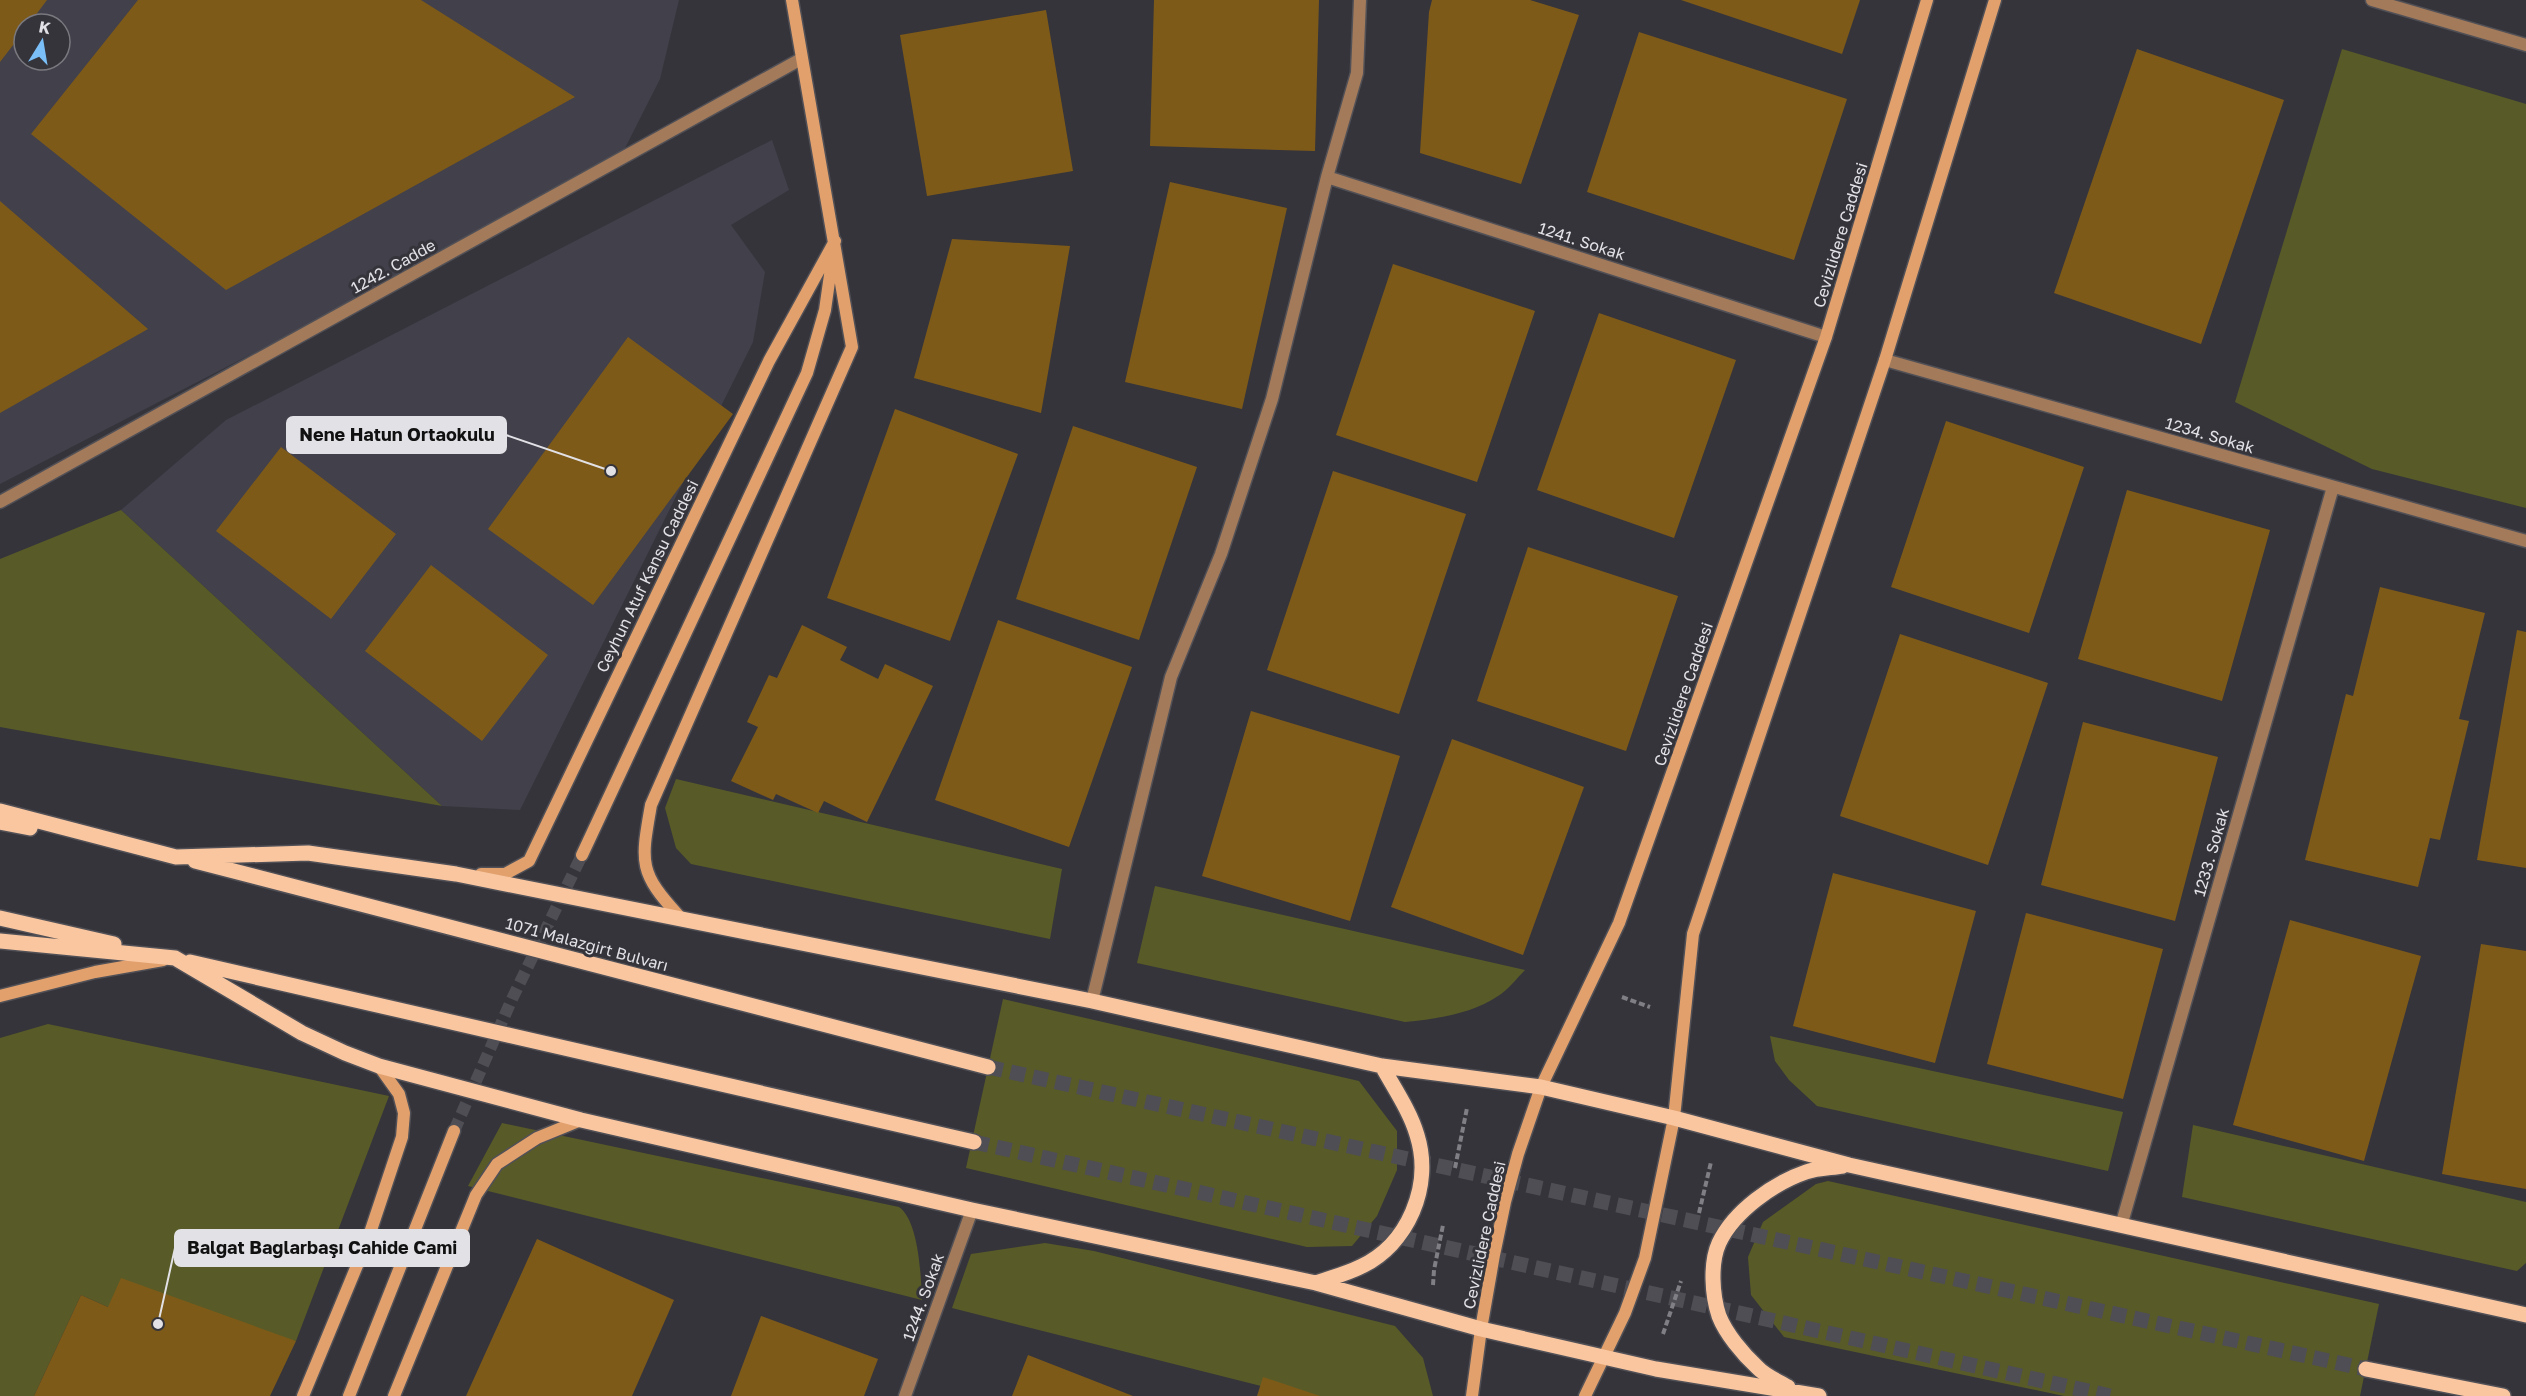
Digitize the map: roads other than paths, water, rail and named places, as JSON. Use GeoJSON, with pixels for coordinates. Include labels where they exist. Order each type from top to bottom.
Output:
{"type":"FeatureCollection","features":[{"type":"Feature","properties":{"kind":"main road"},"geometry":{"type":"LineString","coordinates":[[679,916],[658,894],[643,858],[651,805],[852,347],[792,0]]}},
{"type":"Feature","properties":{"kind":"main road","name":"Cevizlidere Caddesi"},"geometry":{"type":"LineString","coordinates":[[1472,1396],[1481,1329],[1505,1202],[1541,1087],[1619,923],[1826,337],[1927,0]]}},
{"type":"Feature","properties":{"kind":"main road"},"geometry":{"type":"LineString","coordinates":[[1585,1396],[1625,1313],[1645,1258],[1674,1118],[1693,934],[1885,360],[1995,0]]}},
{"type":"Feature","properties":{"kind":"main road"},"geometry":{"type":"LineString","coordinates":[[582,855],[807,373],[825,310],[835,241]]}},
{"type":"Feature","properties":{"kind":"main road","name":"Ceyhun Atuf Kansu Caddesi"},"geometry":{"type":"LineString","coordinates":[[456,874],[505,874],[529,861],[769,361],[835,241]]}},
{"type":"Feature","properties":{"kind":"main road","name":"1071 Malazgirt Bulvarı"},"geometry":{"type":"LineString","coordinates":[[0,811],[988,1067]]}},
{"type":"Feature","properties":{"kind":"main road","name":"1071 Malazgirt Bulvarı"},"geometry":{"type":"LineString","coordinates":[[0,822],[176,857]]}},
{"type":"Feature","properties":{"kind":"main road"},"geometry":{"type":"LineString","coordinates":[[176,857],[308,853],[456,874],[679,916],[1092,1000],[1382,1066],[1541,1087],[1674,1118],[1849,1165],[2526,1315]]}},
{"type":"Feature","properties":{"kind":"main road"},"geometry":{"type":"LineString","coordinates":[[0,918],[974,1142]]}},
{"type":"Feature","properties":{"kind":"main road"},"geometry":{"type":"LineString","coordinates":[[0,941],[175,958],[302,1033],[380,1066],[581,1120],[972,1210],[1316,1282],[1481,1329],[1656,1369],[1819,1396]]}},
{"type":"Feature","properties":{"kind":"main road"},"geometry":{"type":"LineString","coordinates":[[0,996],[95,972],[175,958]]}},
{"type":"Feature","properties":{"kind":"main road"},"geometry":{"type":"LineString","coordinates":[[303,1396],[368,1239],[402,1137],[404,1113],[399,1094],[380,1066]]}},
{"type":"Feature","properties":{"kind":"main road"},"geometry":{"type":"LineString","coordinates":[[1316,1282],[1361,1267],[1379,1255],[1397,1238],[1409,1222],[1416,1205],[1422,1169],[1417,1133],[1382,1066]]}},
{"type":"Feature","properties":{"kind":"main road"},"geometry":{"type":"LineString","coordinates":[[394,1396],[476,1195],[491,1172],[497,1164],[517,1149],[581,1120]]}},
{"type":"Feature","properties":{"kind":"main road"},"geometry":{"type":"LineString","coordinates":[[349,1396],[454,1131]]}},
{"type":"Feature","properties":{"kind":"main road"},"geometry":{"type":"LineString","coordinates":[[1794,1391],[1758,1369],[1735,1342],[1719,1317],[1714,1293],[1714,1268],[1719,1243],[1742,1212],[1771,1189],[1807,1172],[1849,1165]]}},
{"type":"Feature","properties":{"kind":"main road"},"geometry":{"type":"LineString","coordinates":[[2366,1369],[2503,1396]]}},
{"type":"Feature","properties":{"kind":"street"},"geometry":{"type":"LineString","coordinates":[[1092,1000],[1171,677],[1221,554],[1272,399],[1327,177],[1357,73],[1360,0]]}},
{"type":"Feature","properties":{"kind":"street"},"geometry":{"type":"LineString","coordinates":[[2372,0],[2526,45]]}},
{"type":"Feature","properties":{"kind":"street","name":"1242. Cadde"},"geometry":{"type":"LineString","coordinates":[[0,502],[801,59]]}},
{"type":"Feature","properties":{"kind":"street","name":"1241. Sokak"},"geometry":{"type":"LineString","coordinates":[[1327,177],[1826,337]]}},
{"type":"Feature","properties":{"kind":"street","name":"1234. Sokak"},"geometry":{"type":"LineString","coordinates":[[1885,360],[2526,541]]}},
{"type":"Feature","properties":{"kind":"street","name":"1233. Sokak"},"geometry":{"type":"LineString","coordinates":[[2121,1227],[2333,487]]}},
{"type":"Feature","properties":{"kind":"street","name":"1244. Sokak"},"geometry":{"type":"LineString","coordinates":[[905,1396],[972,1210]]}},
{"type":"Feature","properties":{"kind":"tunnel"},"geometry":{"type":"LineString","coordinates":[[454,1131],[512,999],[582,855]]}},
{"type":"Feature","properties":{"kind":"tunnel"},"geometry":{"type":"LineString","coordinates":[[988,1067],[2366,1369]]}},
{"type":"Feature","properties":{"kind":"tunnel"},"geometry":{"type":"LineString","coordinates":[[974,1142],[2110,1396]]}},
{"type":"Feature","properties":{"kind":"place","name":"Nene Hatun Ortaokulu"},"geometry":{"type":"Point","coordinates":[611,471]}},
{"type":"Feature","properties":{"kind":"place","name":"Balgat Bağlarbaşı Cahide Cami"},"geometry":{"type":"Point","coordinates":[158,1324]}}]}
